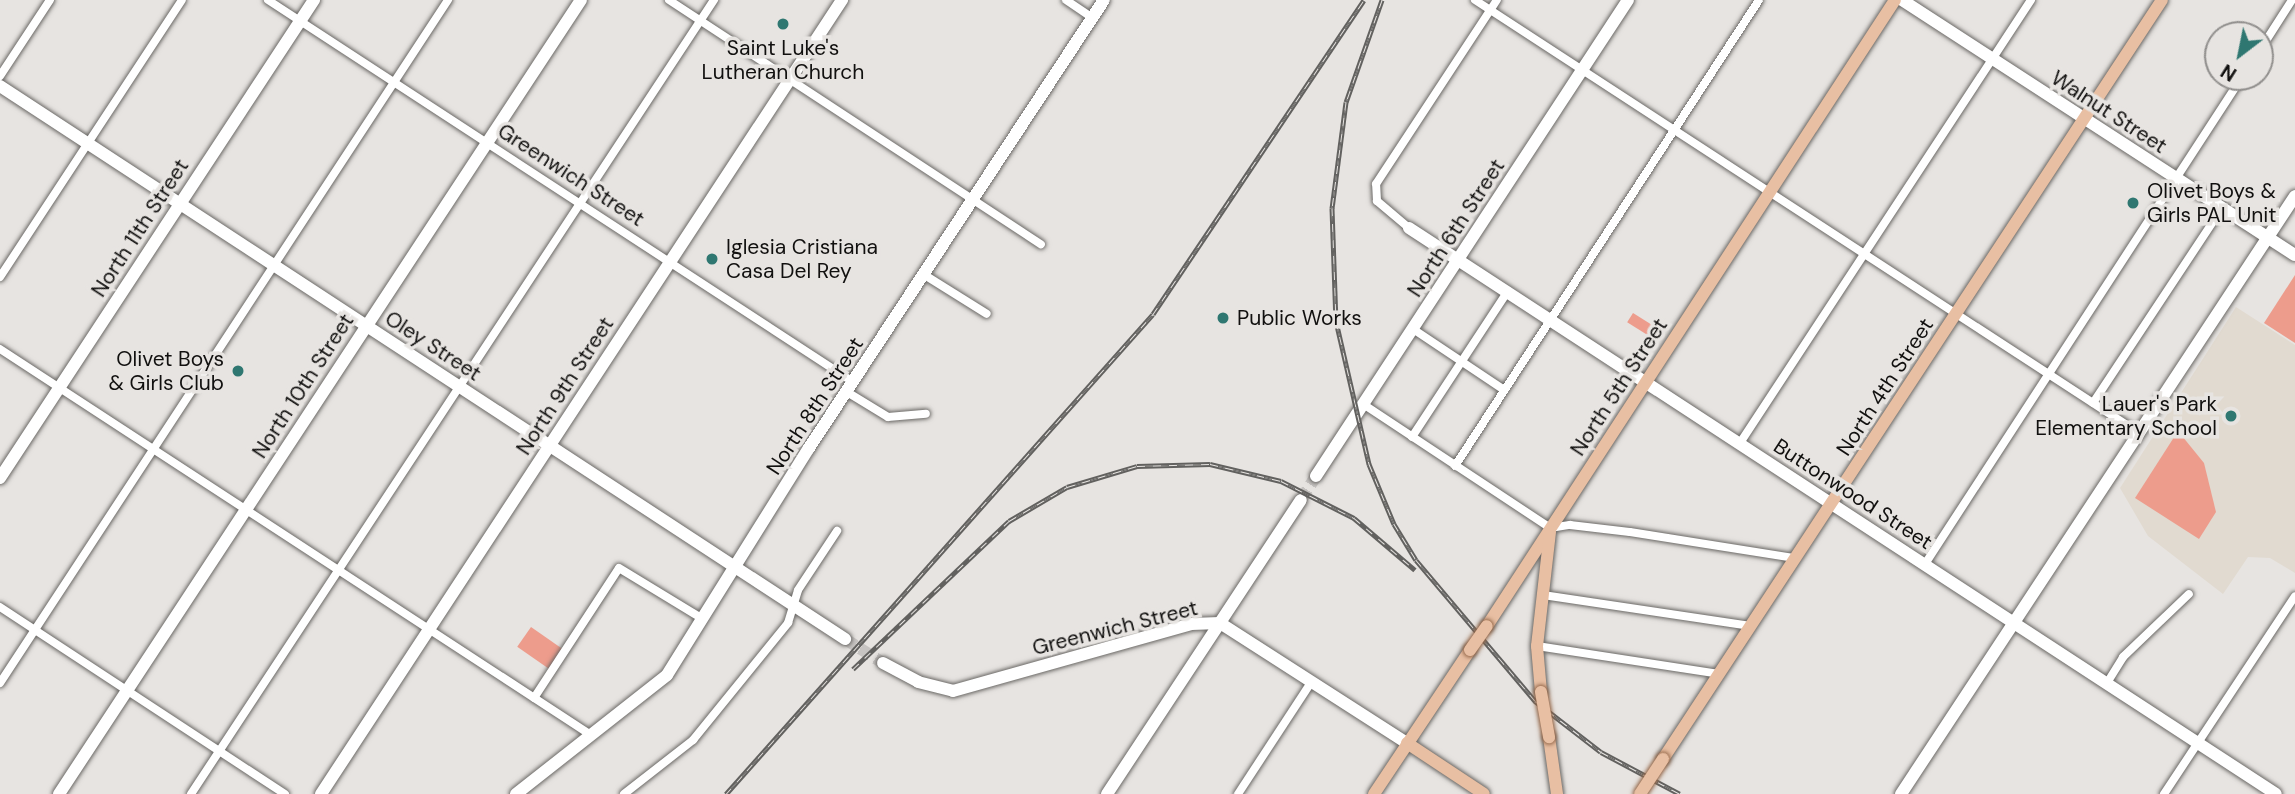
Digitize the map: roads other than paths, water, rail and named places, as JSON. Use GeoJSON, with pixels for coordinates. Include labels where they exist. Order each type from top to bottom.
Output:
{"type":"FeatureCollection","features":[{"type":"Feature","properties":{"kind":"main road","name":"North 5th Street"},"geometry":{"type":"LineString","coordinates":[[1374,794],[1488,625],[1895,0]]}},
{"type":"Feature","properties":{"kind":"main road","name":"North 4th Street"},"geometry":{"type":"LineString","coordinates":[[1640,794],[2162,0]]}},
{"type":"Feature","properties":{"kind":"main road"},"geometry":{"type":"LineString","coordinates":[[1550,528],[1536,646],[1557,794]]}},
{"type":"Feature","properties":{"kind":"main road","name":"Greenwich Street"},"geometry":{"type":"LineString","coordinates":[[1407,743],[1484,794]]}},
{"type":"Feature","properties":{"kind":"street"},"geometry":{"type":"LineString","coordinates":[[0,76],[50,0]]}},
{"type":"Feature","properties":{"kind":"street"},"geometry":{"type":"LineString","coordinates":[[0,277],[182,0]]}},
{"type":"Feature","properties":{"kind":"street","name":"Greenwich Street"},"geometry":{"type":"LineString","coordinates":[[268,0],[670,262],[850,387],[888,417],[926,414]]}},
{"type":"Feature","properties":{"kind":"street","name":"North 11th Street"},"geometry":{"type":"LineString","coordinates":[[0,478],[314,0]]}},
{"type":"Feature","properties":{"kind":"street"},"geometry":{"type":"LineString","coordinates":[[0,683],[448,0]]}},
{"type":"Feature","properties":{"kind":"street","name":"North 10th Street"},"geometry":{"type":"LineString","coordinates":[[59,794],[580,0]]}},
{"type":"Feature","properties":{"kind":"street"},"geometry":{"type":"LineString","coordinates":[[669,0],[1041,244]]}},
{"type":"Feature","properties":{"kind":"street"},"geometry":{"type":"LineString","coordinates":[[191,794],[457,385],[714,0]]}},
{"type":"Feature","properties":{"kind":"street","name":"North 9th Street"},"geometry":{"type":"LineString","coordinates":[[321,794],[842,0]]}},
{"type":"Feature","properties":{"kind":"street"},"geometry":{"type":"LineString","coordinates":[[1066,0],[1093,18]]}},
{"type":"Feature","properties":{"kind":"street","name":"North 8th Street"},"geometry":{"type":"LineString","coordinates":[[516,794],[667,675],[923,274],[1104,0]]}},
{"type":"Feature","properties":{"kind":"street"},"geometry":{"type":"LineString","coordinates":[[1475,0],[2139,433]]}},
{"type":"Feature","properties":{"kind":"street"},"geometry":{"type":"LineString","coordinates":[[1409,228],[1377,201],[1376,184],[1497,0]]}},
{"type":"Feature","properties":{"kind":"street","name":"North 6th Street"},"geometry":{"type":"LineString","coordinates":[[1316,476],[1628,0]]}},
{"type":"Feature","properties":{"kind":"street"},"geometry":{"type":"LineString","coordinates":[[1455,466],[1759,0]]}},
{"type":"Feature","properties":{"kind":"street","name":"Walnut Street"},"geometry":{"type":"LineString","coordinates":[[1902,0],[2295,255]]}},
{"type":"Feature","properties":{"kind":"street"},"geometry":{"type":"LineString","coordinates":[[1740,443],[2031,0]]}},
{"type":"Feature","properties":{"kind":"street"},"geometry":{"type":"LineString","coordinates":[[2274,28],[2292,0]]}},
{"type":"Feature","properties":{"kind":"street","name":"Oley Street"},"geometry":{"type":"LineString","coordinates":[[0,86],[845,639]]}},
{"type":"Feature","properties":{"kind":"street"},"geometry":{"type":"LineString","coordinates":[[1925,564],[2233,91]]}},
{"type":"Feature","properties":{"kind":"street"},"geometry":{"type":"LineString","coordinates":[[1901,794],[2295,196]]}},
{"type":"Feature","properties":{"kind":"street"},"geometry":{"type":"LineString","coordinates":[[2093,403],[2222,208]]}},
{"type":"Feature","properties":{"kind":"street","name":"Buttonwood Street"},"geometry":{"type":"LineString","coordinates":[[1409,228],[2276,794]]}},
{"type":"Feature","properties":{"kind":"street"},"geometry":{"type":"LineString","coordinates":[[923,274],[987,314]]}},
{"type":"Feature","properties":{"kind":"street"},"geometry":{"type":"LineString","coordinates":[[1412,437],[1508,291]]}},
{"type":"Feature","properties":{"kind":"street"},"geometry":{"type":"LineString","coordinates":[[1413,329],[1504,390]]}},
{"type":"Feature","properties":{"kind":"street"},"geometry":{"type":"LineString","coordinates":[[0,349],[591,735]]}},
{"type":"Feature","properties":{"kind":"street"},"geometry":{"type":"LineString","coordinates":[[1363,404],[1550,528],[1570,525],[1622,531],[1796,558]]}},
{"type":"Feature","properties":{"kind":"street"},"geometry":{"type":"LineString","coordinates":[[1107,794],[1300,500]]}},
{"type":"Feature","properties":{"kind":"street"},"geometry":{"type":"LineString","coordinates":[[624,794],[694,740],[788,623],[798,590],[837,531]]}},
{"type":"Feature","properties":{"kind":"street"},"geometry":{"type":"LineString","coordinates":[[534,698],[619,569],[703,619]]}},
{"type":"Feature","properties":{"kind":"street"},"geometry":{"type":"LineString","coordinates":[[2107,683],[2123,657],[2189,594]]}},
{"type":"Feature","properties":{"kind":"street"},"geometry":{"type":"LineString","coordinates":[[1543,595],[1751,626]]}},
{"type":"Feature","properties":{"kind":"street"},"geometry":{"type":"LineString","coordinates":[[2164,794],[2295,596]]}},
{"type":"Feature","properties":{"kind":"street"},"geometry":{"type":"LineString","coordinates":[[0,607],[285,794]]}},
{"type":"Feature","properties":{"kind":"street","name":"Greenwich Street"},"geometry":{"type":"LineString","coordinates":[[883,663],[918,682],[953,691],[1191,624],[1220,622],[1407,743]]}},
{"type":"Feature","properties":{"kind":"street"},"geometry":{"type":"LineString","coordinates":[[1536,646],[1719,674]]}},
{"type":"Feature","properties":{"kind":"street"},"geometry":{"type":"LineString","coordinates":[[1238,794],[1312,681]]}},
{"type":"Feature","properties":{"kind":"tunnel"},"geometry":{"type":"LineString","coordinates":[[1301,500],[1316,476]]}},
{"type":"Feature","properties":{"kind":"tunnel"},"geometry":{"type":"LineString","coordinates":[[845,639],[883,663]]}},
{"type":"Feature","properties":{"kind":"railway"},"geometry":{"type":"LineString","coordinates":[[726,794],[1153,314],[1364,0]]}},
{"type":"Feature","properties":{"kind":"railway"},"geometry":{"type":"LineString","coordinates":[[1382,0],[1346,102],[1332,208],[1336,321],[1369,464],[1394,524],[1416,560],[1535,701],[1601,752],[1680,794]]}},
{"type":"Feature","properties":{"kind":"railway"},"geometry":{"type":"LineString","coordinates":[[853,669],[1009,521],[1067,487],[1137,466],[1210,464],[1281,481],[1354,518],[1415,570]]}},
{"type":"Feature","properties":{"kind":"place","name":"Saint Luke's Lutheran Church"},"geometry":{"type":"Point","coordinates":[783,24]}},
{"type":"Feature","properties":{"kind":"place","name":"Olivet Boys & Girls PAL Unit"},"geometry":{"type":"Point","coordinates":[2133,203]}},
{"type":"Feature","properties":{"kind":"place","name":"Iglesia Cristiana Casa Del Rey"},"geometry":{"type":"Point","coordinates":[712,259]}},
{"type":"Feature","properties":{"kind":"place","name":"Public Works"},"geometry":{"type":"Point","coordinates":[1223,318]}},
{"type":"Feature","properties":{"kind":"place","name":"Olivet Boys & Girls Club"},"geometry":{"type":"Point","coordinates":[238,371]}},
{"type":"Feature","properties":{"kind":"place","name":"Lauer's Park Elementary School"},"geometry":{"type":"Point","coordinates":[2231,416]}}]}
